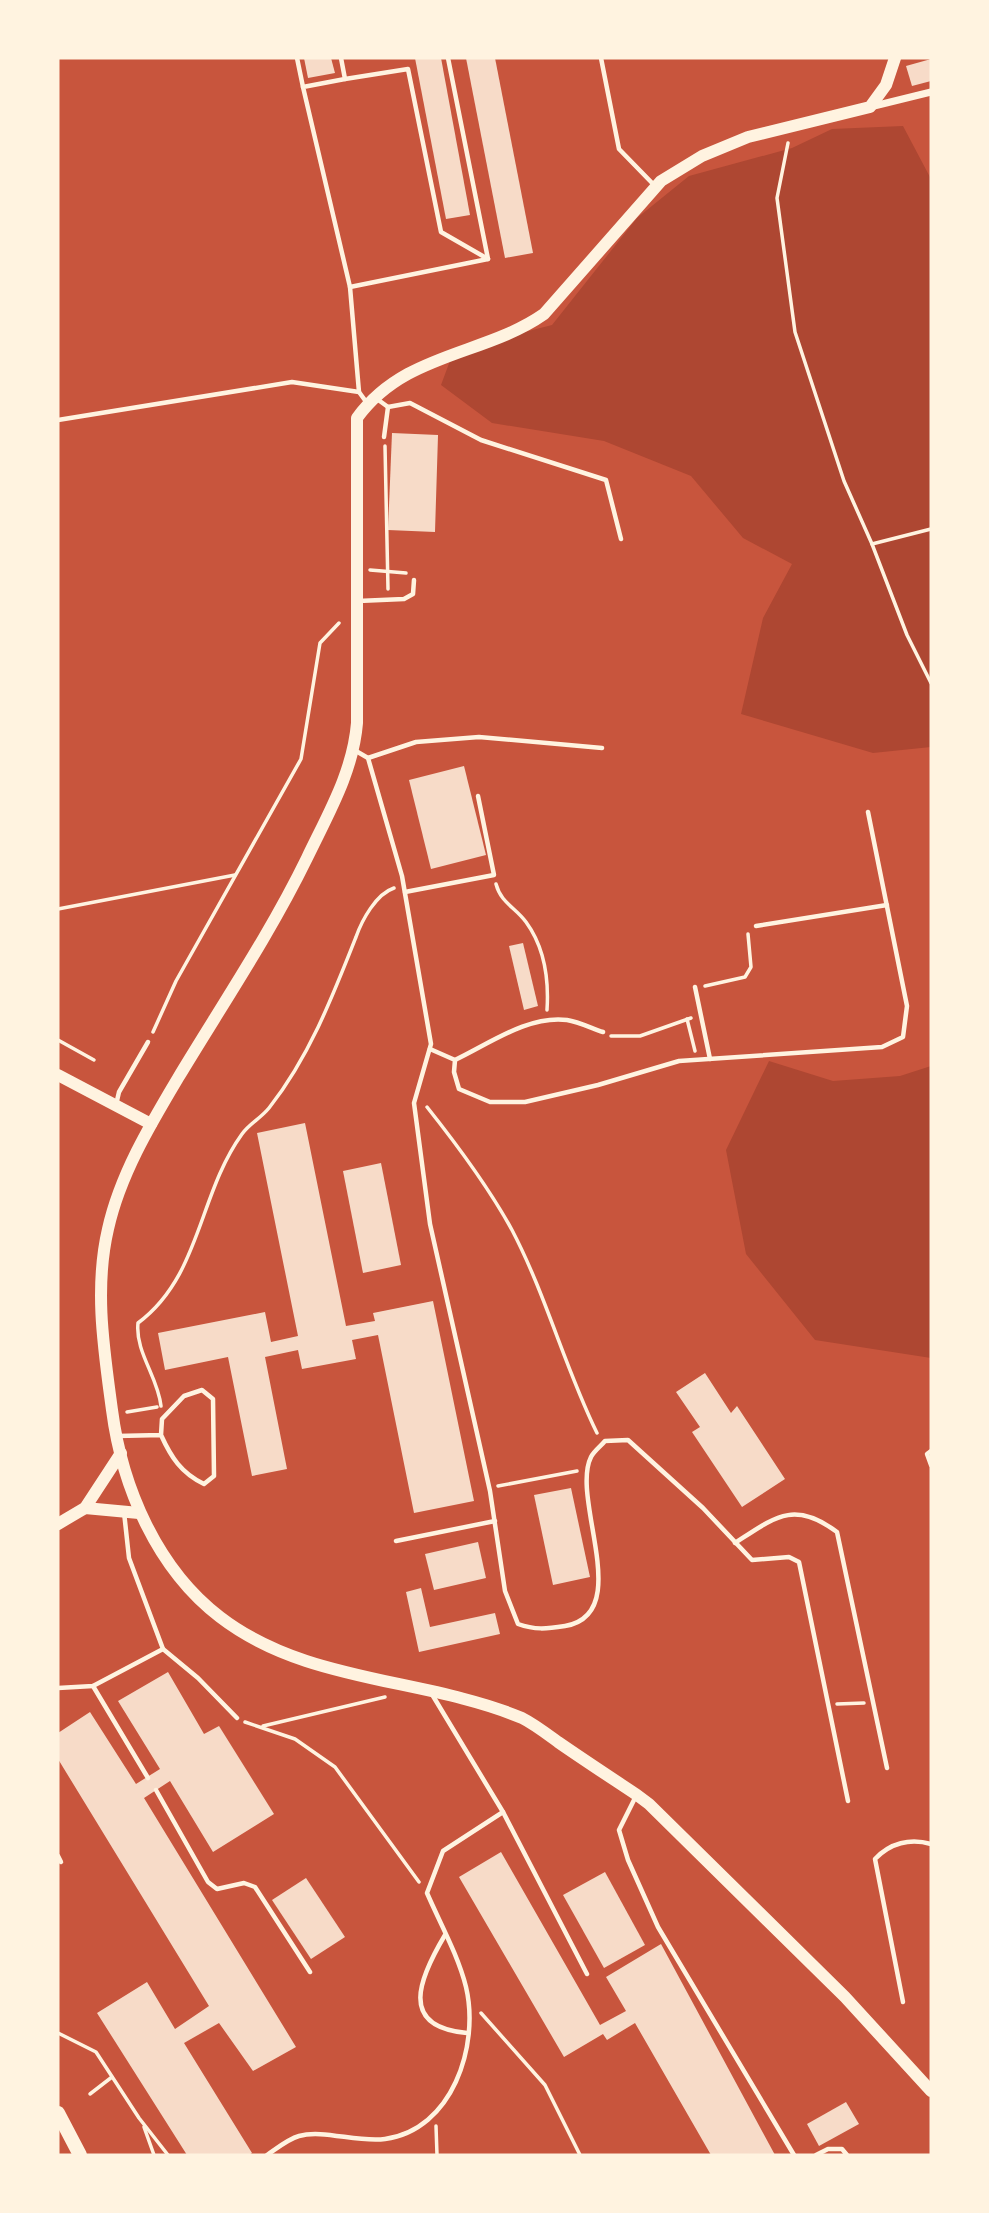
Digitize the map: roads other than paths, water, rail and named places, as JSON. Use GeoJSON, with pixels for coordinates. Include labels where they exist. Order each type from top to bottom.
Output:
{"type":"FeatureCollection","features":[{"type":"Feature","properties":{"kind":"main road"},"geometry":{"type":"LineString","coordinates":[[58,2113],[80,2155]]}},
{"type":"Feature","properties":{"kind":"street"},"geometry":{"type":"LineString","coordinates":[[870,107],[886,85],[895,58]]}},
{"type":"Feature","properties":{"kind":"street"},"geometry":{"type":"LineString","coordinates":[[931,92],[792,124],[748,137],[702,156],[656,186],[544,314],[521,330],[435,359],[371,400],[357,418],[355,750],[294,884],[151,1124],[126,1174],[108,1227],[101,1270],[102,1331],[116,1436],[139,1513],[182,1583],[222,1619],[272,1647],[336,1670],[429,1689],[524,1719],[637,1795],[845,1997],[931,2091]]}},
{"type":"Feature","properties":{"kind":"street"},"geometry":{"type":"LineString","coordinates":[[58,1075],[151,1124]]}},
{"type":"Feature","properties":{"kind":"street"},"geometry":{"type":"LineString","coordinates":[[58,1524],[85,1508],[121,1453]]}},
{"type":"Feature","properties":{"kind":"street"},"geometry":{"type":"LineString","coordinates":[[85,1508],[139,1513]]}},
{"type":"Feature","properties":{"kind":"lane"},"geometry":{"type":"LineString","coordinates":[[297,58],[350,287],[359,392]]}},
{"type":"Feature","properties":{"kind":"lane"},"geometry":{"type":"LineString","coordinates":[[341,58],[345,79]]}},
{"type":"Feature","properties":{"kind":"lane"},"geometry":{"type":"LineString","coordinates":[[448,58],[488,259]]}},
{"type":"Feature","properties":{"kind":"lane"},"geometry":{"type":"LineString","coordinates":[[601,58],[619,149],[656,186]]}},
{"type":"Feature","properties":{"kind":"lane"},"geometry":{"type":"LineString","coordinates":[[303,87],[408,69],[441,232],[488,259]]}},
{"type":"Feature","properties":{"kind":"lane"},"geometry":{"type":"LineString","coordinates":[[350,287],[488,259]]}},
{"type":"Feature","properties":{"kind":"lane"},"geometry":{"type":"LineString","coordinates":[[58,420],[292,382],[359,392],[388,407],[410,403],[481,440],[606,480],[621,539]]}},
{"type":"Feature","properties":{"kind":"lane"},"geometry":{"type":"LineString","coordinates":[[384,437],[388,407]]}},
{"type":"Feature","properties":{"kind":"lane"},"geometry":{"type":"LineString","coordinates":[[357,601],[404,598],[413,594],[414,580]]}},
{"type":"Feature","properties":{"kind":"lane"},"geometry":{"type":"LineString","coordinates":[[368,758],[416,742],[479,737],[602,748]]}},
{"type":"Feature","properties":{"kind":"lane"},"geometry":{"type":"LineString","coordinates":[[355,750],[368,758],[405,892],[430,1049],[414,1103],[430,1224],[489,1488],[505,1591],[518,1625],[538,1631],[576,1624],[593,1610],[600,1573],[587,1481],[591,1457],[605,1441],[628,1440],[704,1508],[752,1560],[789,1557],[799,1562],[848,1801]]}},
{"type":"Feature","properties":{"kind":"lane"},"geometry":{"type":"LineString","coordinates":[[405,892],[494,875],[478,796]]}},
{"type":"Feature","properties":{"kind":"lane"},"geometry":{"type":"LineString","coordinates":[[455,1060],[454,1072],[459,1089],[490,1102],[525,1102],[598,1085],[643,1069],[697,1059],[882,1046],[903,1037],[907,1006],[869,812]]}},
{"type":"Feature","properties":{"kind":"lane"},"geometry":{"type":"LineString","coordinates":[[756,926],[887,905]]}},
{"type":"Feature","properties":{"kind":"lane"},"geometry":{"type":"LineString","coordinates":[[695,988],[710,1059]]}},
{"type":"Feature","properties":{"kind":"lane"},"geometry":{"type":"LineString","coordinates":[[430,1049],[455,1060],[531,1023],[547,1019],[568,1020],[603,1032]]}},
{"type":"Feature","properties":{"kind":"lane"},"geometry":{"type":"LineString","coordinates":[[116,1106],[119,1093],[148,1042]]}},
{"type":"Feature","properties":{"kind":"lane"},"geometry":{"type":"LineString","coordinates":[[202,1390],[213,1399],[214,1476],[204,1484],[187,1476],[169,1454],[161,1434],[162,1419],[184,1396],[202,1390]]}},
{"type":"Feature","properties":{"kind":"lane"},"geometry":{"type":"LineString","coordinates":[[116,1436],[161,1434]]}},
{"type":"Feature","properties":{"kind":"lane"},"geometry":{"type":"LineString","coordinates":[[931,1451],[927,1454],[931,1465]]}},
{"type":"Feature","properties":{"kind":"lane"},"geometry":{"type":"LineString","coordinates":[[124,1512],[130,1558],[163,1649],[198,1678],[237,1718]]}},
{"type":"Feature","properties":{"kind":"lane"},"geometry":{"type":"LineString","coordinates":[[735,1543],[782,1514],[811,1517],[837,1532],[887,1768]]}},
{"type":"Feature","properties":{"kind":"lane"},"geometry":{"type":"LineString","coordinates":[[396,1541],[495,1521]]}},
{"type":"Feature","properties":{"kind":"lane"},"geometry":{"type":"LineString","coordinates":[[58,1688],[93,1686],[163,1649]]}},
{"type":"Feature","properties":{"kind":"lane"},"geometry":{"type":"LineString","coordinates":[[93,1686],[148,1778]]}},
{"type":"Feature","properties":{"kind":"lane"},"geometry":{"type":"LineString","coordinates":[[429,1689],[503,1812],[587,1974]]}},
{"type":"Feature","properties":{"kind":"lane"},"geometry":{"type":"LineString","coordinates":[[156,1790],[208,1882],[218,1889],[244,1883],[255,1887],[310,1972]]}},
{"type":"Feature","properties":{"kind":"lane"},"geometry":{"type":"LineString","coordinates":[[637,1795],[619,1830],[628,1860],[658,1927],[794,2155]]}},
{"type":"Feature","properties":{"kind":"lane"},"geometry":{"type":"LineString","coordinates":[[267,2155],[299,2136],[387,2139],[432,2120],[458,2082],[467,2033],[468,1998],[445,1934],[426,1893],[443,1851],[503,1812]]}},
{"type":"Feature","properties":{"kind":"lane"},"geometry":{"type":"LineString","coordinates":[[903,2002],[875,1859],[887,1847],[918,1840],[931,1844]]}},
{"type":"Feature","properties":{"kind":"lane"},"geometry":{"type":"LineString","coordinates":[[58,1856],[61,1862]]}},
{"type":"Feature","properties":{"kind":"lane"},"geometry":{"type":"LineString","coordinates":[[445,1934],[424,1970],[420,1996],[424,2015],[443,2031],[467,2033]]}},
{"type":"Feature","properties":{"kind":"lane"},"geometry":{"type":"LineString","coordinates":[[816,2155],[828,2149],[842,2149],[847,2155]]}}]}
